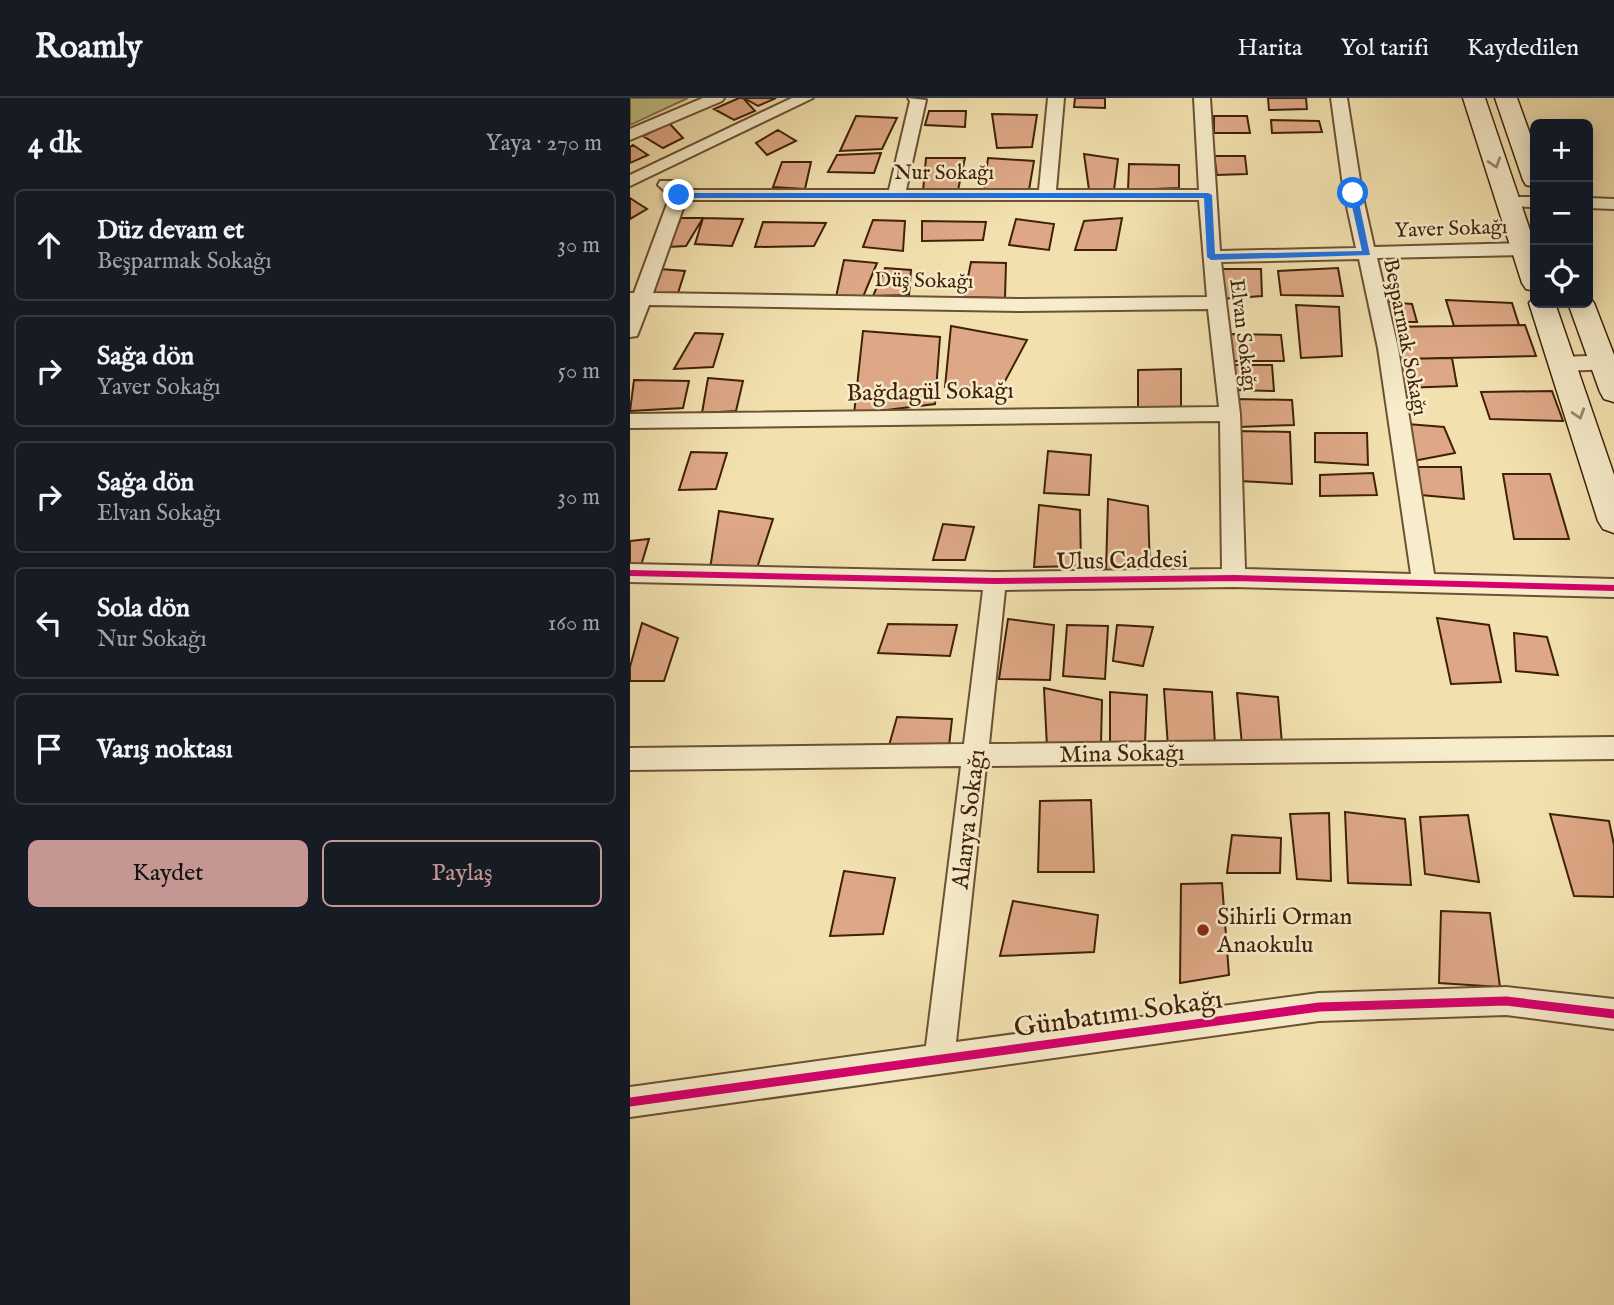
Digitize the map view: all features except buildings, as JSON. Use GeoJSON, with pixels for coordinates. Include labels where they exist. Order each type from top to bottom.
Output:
{"type":"FeatureCollection","features":[{"type":"Feature","properties":{"kind":"main road"},"geometry":{"type":"LineString","coordinates":[[1474,98],[1530,268]]}},
{"type":"Feature","properties":{"kind":"main road"},"geometry":{"type":"LineString","coordinates":[[1506,98],[1530,166]]}},
{"type":"Feature","properties":{"kind":"main road"},"geometry":{"type":"LineString","coordinates":[[1544,308],[1614,521]]}},
{"type":"Feature","properties":{"kind":"main road"},"geometry":{"type":"LineString","coordinates":[[1583,308],[1608,362],[1614,392]]}},
{"type":"Feature","properties":{"kind":"street"},"geometry":{"type":"LineString","coordinates":[[630,135],[716,98]]}},
{"type":"Feature","properties":{"kind":"street"},"geometry":{"type":"LineString","coordinates":[[630,181],[805,98]]}},
{"type":"Feature","properties":{"kind":"street"},"geometry":{"type":"LineString","coordinates":[[896,195],[918,100],[916,98]]}},
{"type":"Feature","properties":{"kind":"street"},"geometry":{"type":"LineString","coordinates":[[1047,195],[1056,98]]}},
{"type":"Feature","properties":{"kind":"street","name":"Elvan Sokağı"},"geometry":{"type":"LineString","coordinates":[[1202,98],[1211,257],[1230,414],[1234,578]]}},
{"type":"Feature","properties":{"kind":"street","name":"Beşparmak Sokağı"},"geometry":{"type":"LineString","coordinates":[[1339,98],[1353,193],[1388,348],[1424,585]]}},
{"type":"Feature","properties":{"kind":"street"},"geometry":{"type":"LineString","coordinates":[[630,331],[636,299],[679,195],[649,172]]}},
{"type":"Feature","properties":{"kind":"street","name":"Nur Sokağı"},"geometry":{"type":"LineString","coordinates":[[679,195],[1208,195]]}},
{"type":"Feature","properties":{"kind":"street"},"geometry":{"type":"LineString","coordinates":[[1508,202],[1530,202]]}},
{"type":"Feature","properties":{"kind":"street"},"geometry":{"type":"LineString","coordinates":[[1593,203],[1614,204]]}},
{"type":"Feature","properties":{"kind":"street","name":"Yaver Sokağı"},"geometry":{"type":"LineString","coordinates":[[1211,257],[1524,249]]}},
{"type":"Feature","properties":{"kind":"street","name":"Düş Sokağı"},"geometry":{"type":"LineString","coordinates":[[636,299],[1023,304],[1217,303]]}},
{"type":"Feature","properties":{"kind":"street"},"geometry":{"type":"LineString","coordinates":[[1562,364],[1608,362]]}},
{"type":"Feature","properties":{"kind":"street","name":"Bağdagül Sokağı"},"geometry":{"type":"LineString","coordinates":[[630,421],[1230,414]]}},
{"type":"Feature","properties":{"kind":"street","name":"Ulus Caddesi"},"geometry":{"type":"LineString","coordinates":[[630,573],[995,581],[1234,578],[1614,588]]}},
{"type":"Feature","properties":{"kind":"street","name":"Alanya Sokağı"},"geometry":{"type":"LineString","coordinates":[[940,1057],[995,581]]}},
{"type":"Feature","properties":{"kind":"street","name":"Mina Sokağı"},"geometry":{"type":"LineString","coordinates":[[630,759],[1614,748]]}},
{"type":"Feature","properties":{"kind":"street","name":"Günbatımı Sokağı"},"geometry":{"type":"LineString","coordinates":[[630,1102],[940,1057],[1319,1007],[1506,1001],[1614,1014]]}},
{"type":"Feature","properties":{"kind":"shaded area"},"geometry":{"type":"Polygon","coordinates":[[[630,98],[688,98],[630,125],[630,98]]]}},
{"type":"Feature","properties":{"kind":"cycle path"},"geometry":{"type":"LineString","coordinates":[[630,573],[995,581],[1234,578],[1614,588]]}},
{"type":"Feature","properties":{"kind":"cycle path"},"geometry":{"type":"LineString","coordinates":[[630,1102],[1319,1007],[1506,1001],[1614,1014]]}},
{"type":"Feature","properties":{"kind":"place","name":"Sihirli Orman Anaokulu"},"geometry":{"type":"Point","coordinates":[1203,930]}},
{"type":"Feature","properties":{"kind":"route"},"geometry":{"type":"LineString","coordinates":[[679,195],[1208,195],[1211,257],[1367,253],[1353,193]]}}]}
